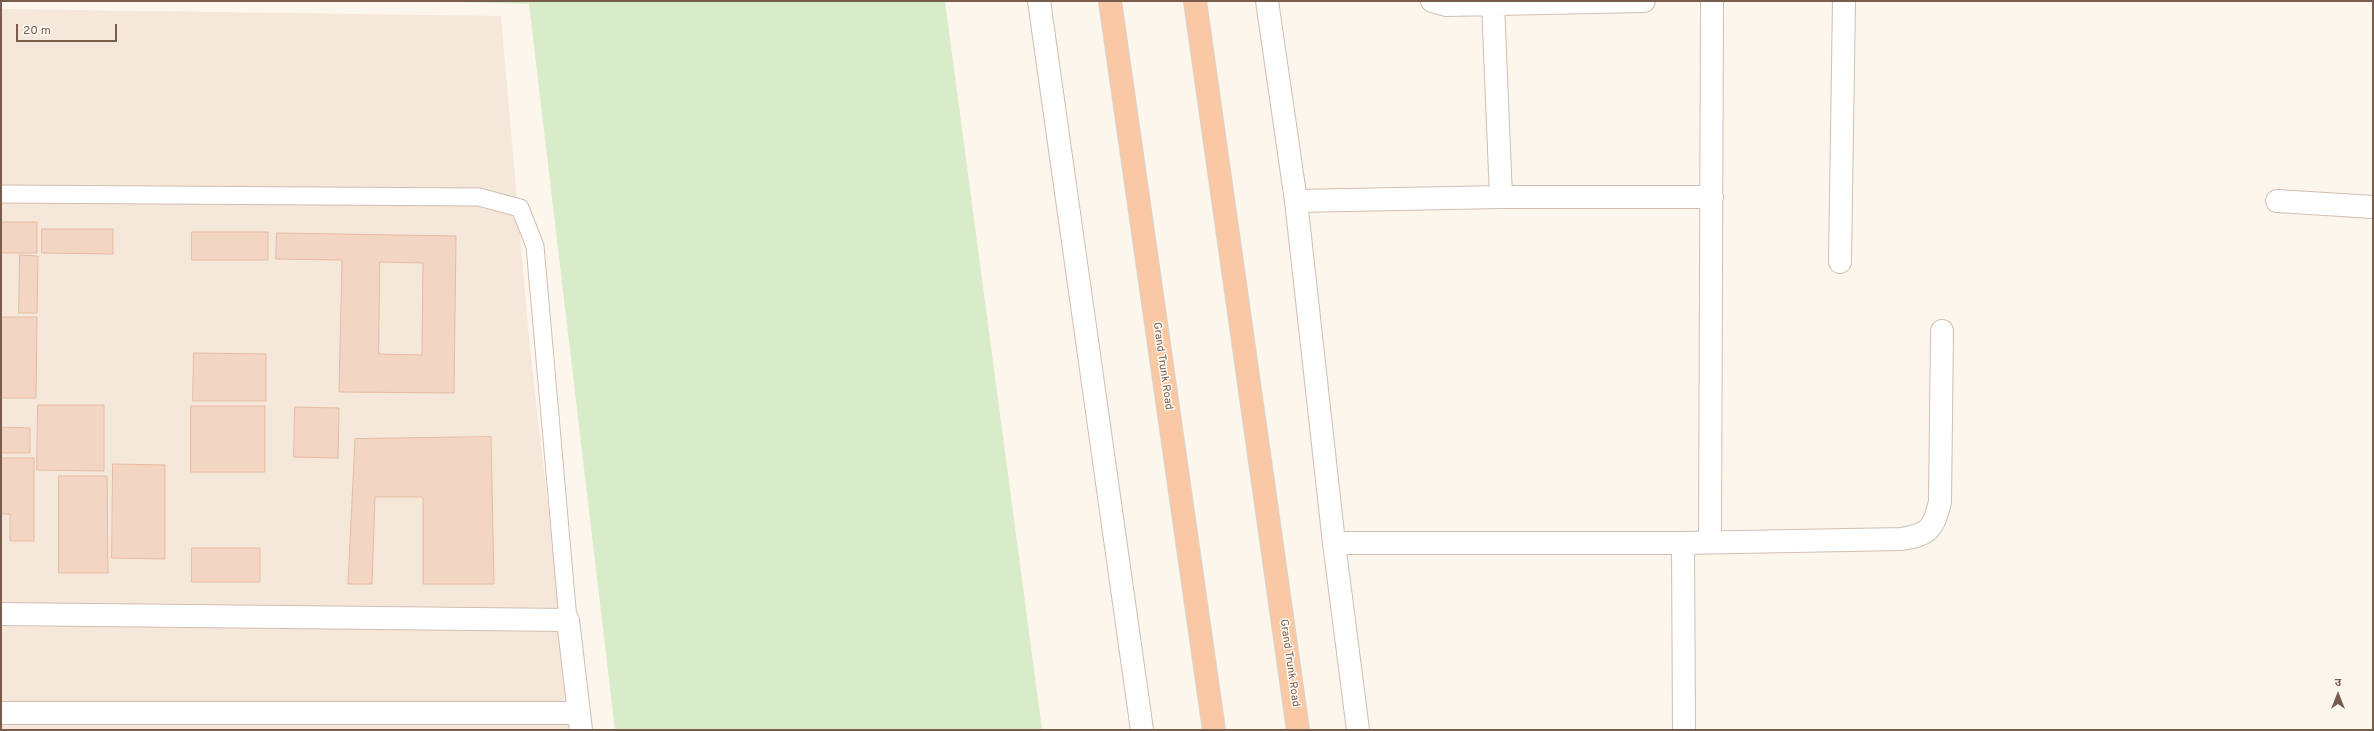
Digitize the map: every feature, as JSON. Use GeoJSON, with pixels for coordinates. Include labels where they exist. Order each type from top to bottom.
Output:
{"type":"FeatureCollection","features":[{"type":"Feature","properties":{"kind":"highway","name":"Grand Trunk Road"},"geometry":{"type":"LineString","coordinates":[[1110,1],[1214,730]]}},
{"type":"Feature","properties":{"kind":"highway","name":"Grand Trunk Road"},"geometry":{"type":"LineString","coordinates":[[1195,1],[1298,730]]}},
{"type":"Feature","properties":{"kind":"street"},"geometry":{"type":"LineString","coordinates":[[1039,1],[1142,730]]}},
{"type":"Feature","properties":{"kind":"street"},"geometry":{"type":"LineString","coordinates":[[1267,1],[1296,201],[1334,543],[1358,730]]}},
{"type":"Feature","properties":{"kind":"street"},"geometry":{"type":"LineString","coordinates":[[1432,1],[1446,5],[1644,1]]}},
{"type":"Feature","properties":{"kind":"street"},"geometry":{"type":"LineString","coordinates":[[1710,542],[1712,1]]}},
{"type":"Feature","properties":{"kind":"street"},"geometry":{"type":"LineString","coordinates":[[1840,262],[1844,1]]}},
{"type":"Feature","properties":{"kind":"street"},"geometry":{"type":"LineString","coordinates":[[1493,4],[1501,197]]}},
{"type":"Feature","properties":{"kind":"street"},"geometry":{"type":"LineString","coordinates":[[1296,201],[1501,197],[1712,197]]}},
{"type":"Feature","properties":{"kind":"street"},"geometry":{"type":"LineString","coordinates":[[2277,201],[2373,207]]}},
{"type":"Feature","properties":{"kind":"street"},"geometry":{"type":"LineString","coordinates":[[1334,543],[1683,543],[1902,540],[1922,536],[1934,523],[1940,502],[1942,331]]}},
{"type":"Feature","properties":{"kind":"street"},"geometry":{"type":"LineString","coordinates":[[1683,543],[1684,730]]}},
{"type":"Feature","properties":{"kind":"street"},"geometry":{"type":"LineString","coordinates":[[1,614],[568,620],[580,722],[1,713]]}},
{"type":"Feature","properties":{"kind":"lane"},"geometry":{"type":"LineString","coordinates":[[1,194],[479,197],[520,208],[535,246],[568,620]]}},
{"type":"Feature","properties":{"kind":"shaded area"},"geometry":{"type":"Polygon","coordinates":[[[1,9],[501,16],[530,349],[574,730],[1,730],[1,9]]]}},
{"type":"Feature","properties":{"kind":"green space"},"geometry":{"type":"Polygon","coordinates":[[[425,1],[945,1],[1042,730],[615,730],[529,4],[425,1]]]}},
{"type":"Feature","properties":{"kind":"building"},"geometry":{"type":"Polygon","coordinates":[[[1,222],[37,222],[37,253],[1,253],[1,222]]]}},
{"type":"Feature","properties":{"kind":"building"},"geometry":{"type":"Polygon","coordinates":[[[42,229],[113,229],[113,254],[42,253],[42,229]]]}},
{"type":"Feature","properties":{"kind":"building"},"geometry":{"type":"Polygon","coordinates":[[[192,232],[268,232],[268,260],[192,260],[192,232]]]}},
{"type":"Feature","properties":{"kind":"building"},"geometry":{"type":"Polygon","coordinates":[[[277,233],[456,236],[454,393],[339,392],[342,260],[276,259],[277,233]],[[380,262],[379,354],[422,355],[423,263],[380,262]]]}},
{"type":"Feature","properties":{"kind":"building"},"geometry":{"type":"Polygon","coordinates":[[[20,255],[38,256],[37,313],[19,313],[20,255]]]}},
{"type":"Feature","properties":{"kind":"building"},"geometry":{"type":"Polygon","coordinates":[[[1,317],[37,317],[36,398],[1,398],[1,317]]]}},
{"type":"Feature","properties":{"kind":"building"},"geometry":{"type":"Polygon","coordinates":[[[194,353],[266,354],[266,401],[193,401],[194,353]]]}},
{"type":"Feature","properties":{"kind":"building"},"geometry":{"type":"Polygon","coordinates":[[[38,405],[104,405],[104,471],[37,470],[38,405]]]}},
{"type":"Feature","properties":{"kind":"building"},"geometry":{"type":"Polygon","coordinates":[[[191,406],[265,406],[265,472],[191,472],[191,406]]]}},
{"type":"Feature","properties":{"kind":"building"},"geometry":{"type":"Polygon","coordinates":[[[295,407],[339,408],[338,458],[294,457],[295,407]]]}},
{"type":"Feature","properties":{"kind":"building"},"geometry":{"type":"Polygon","coordinates":[[[1,427],[30,428],[30,453],[1,453],[1,427]]]}},
{"type":"Feature","properties":{"kind":"building"},"geometry":{"type":"Polygon","coordinates":[[[491,437],[494,584],[423,584],[423,497],[375,497],[372,584],[348,584],[355,439],[491,437]]]}},
{"type":"Feature","properties":{"kind":"building"},"geometry":{"type":"Polygon","coordinates":[[[1,458],[34,458],[34,541],[10,541],[10,514],[2,514],[1,506],[1,458]]]}},
{"type":"Feature","properties":{"kind":"building"},"geometry":{"type":"Polygon","coordinates":[[[113,464],[165,465],[165,559],[112,558],[113,464]]]}},
{"type":"Feature","properties":{"kind":"building"},"geometry":{"type":"Polygon","coordinates":[[[59,476],[107,476],[108,573],[59,573],[59,476]]]}},
{"type":"Feature","properties":{"kind":"building"},"geometry":{"type":"Polygon","coordinates":[[[192,548],[260,548],[260,582],[192,582],[192,548]]]}}]}
